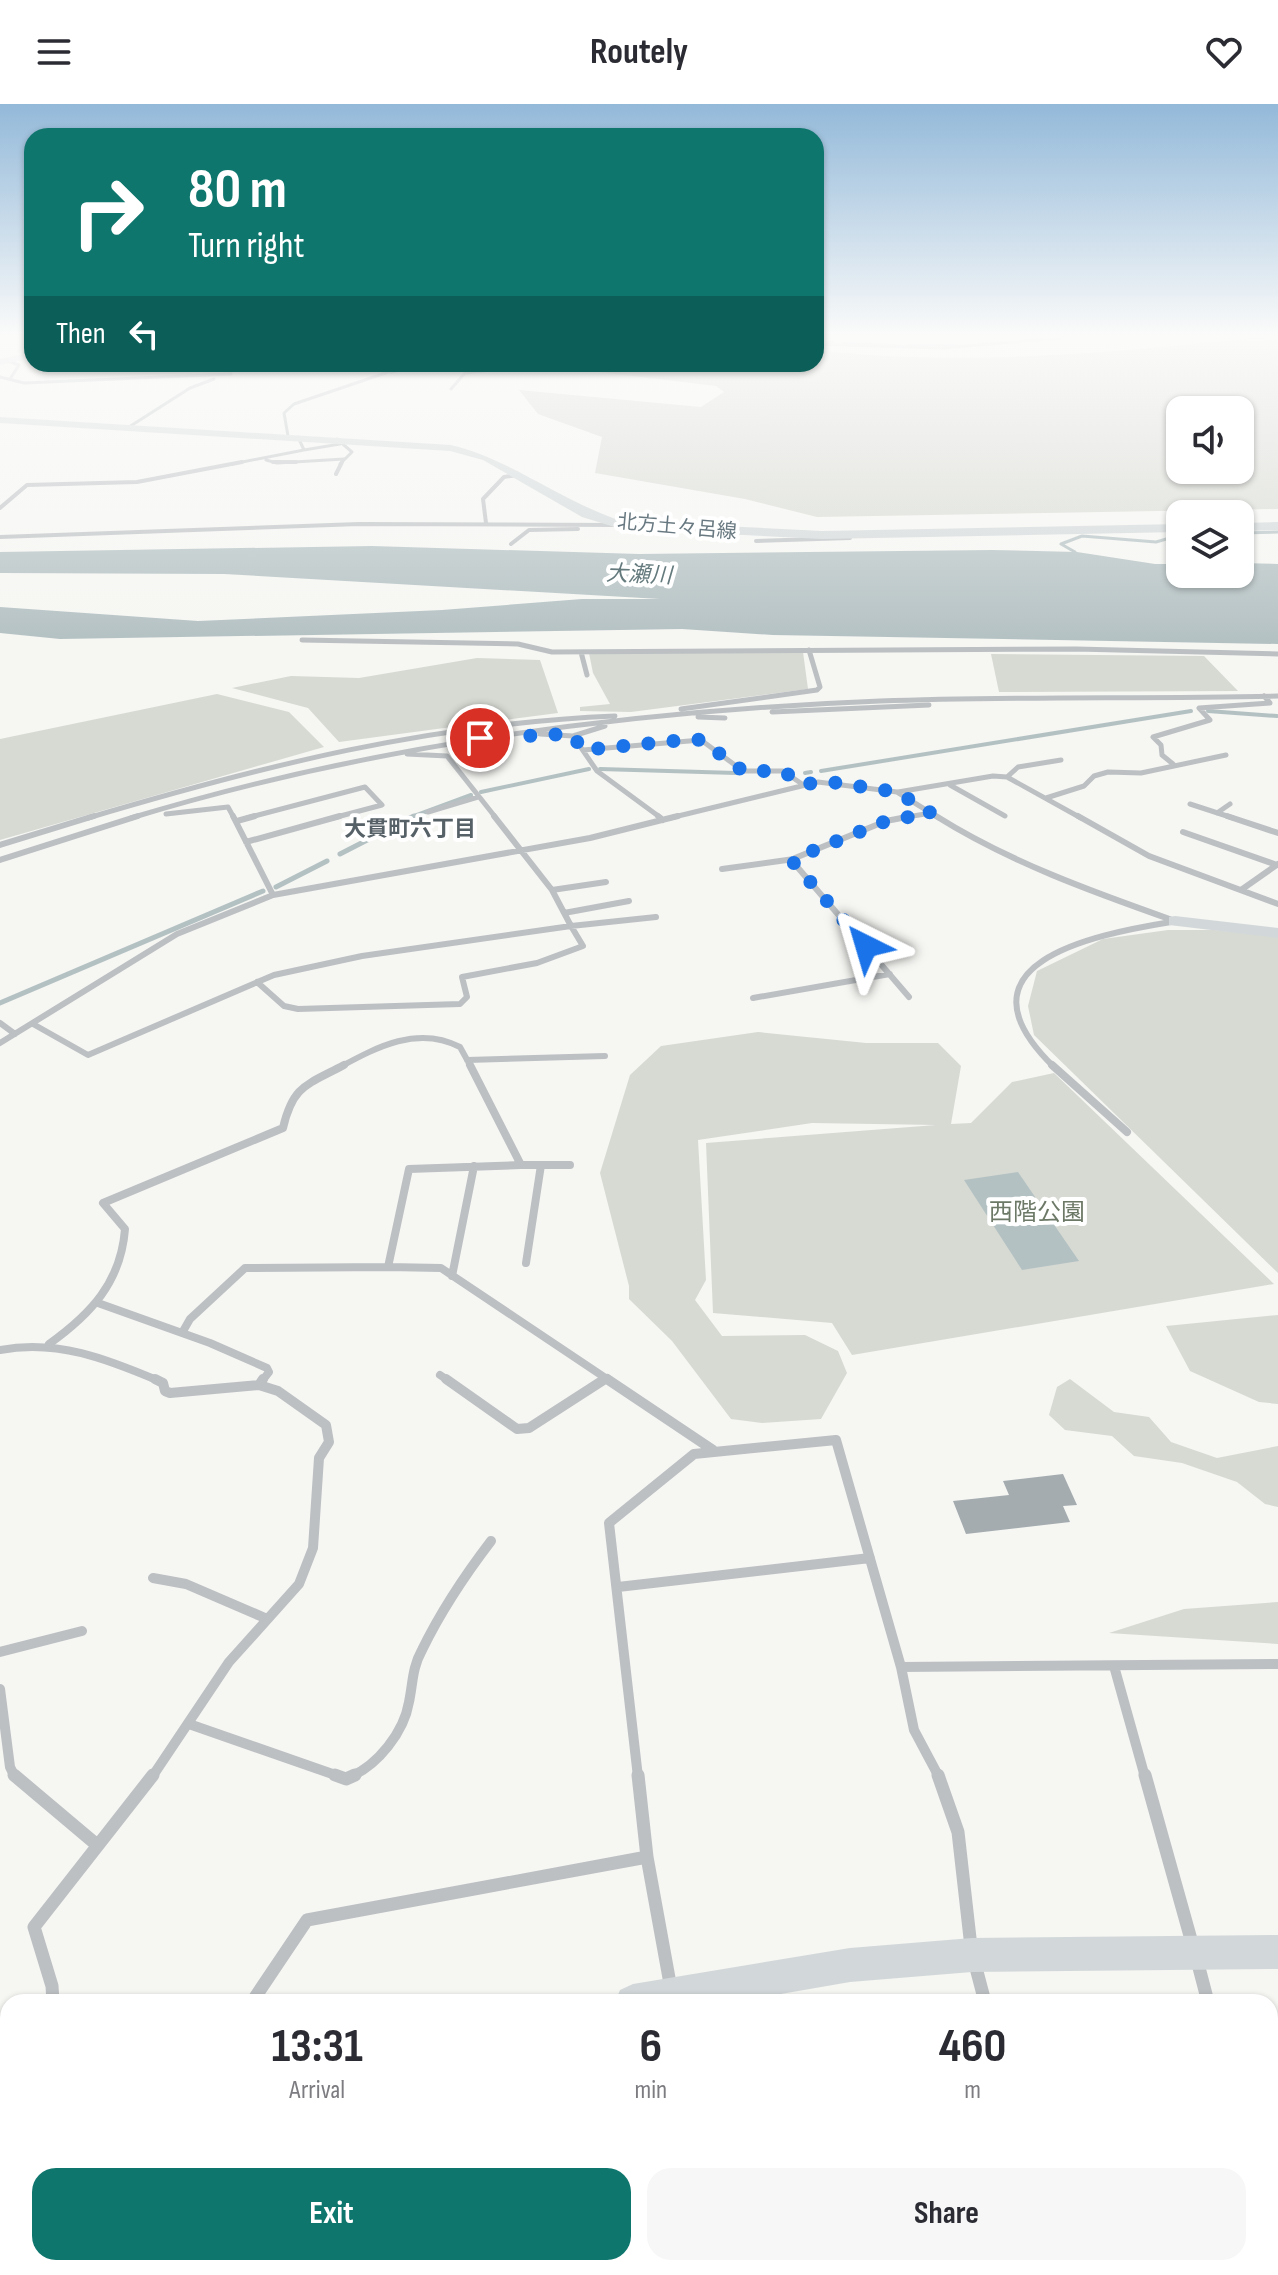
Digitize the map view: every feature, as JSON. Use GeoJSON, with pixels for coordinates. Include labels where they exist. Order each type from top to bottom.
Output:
{"type":"FeatureCollection","features":[{"type":"Feature","properties":{"kind":"main road","name":"北方土々呂線"},"geometry":{"type":"LineString","coordinates":[[323,439],[451,448],[487,458],[587,514],[628,525],[775,534],[862,535],[1166,528]]}},
{"type":"Feature","properties":{"kind":"main road"},"geometry":{"type":"LineString","coordinates":[[1254,527],[1278,526]]}},
{"type":"Feature","properties":{"kind":"street"},"geometry":{"type":"LineString","coordinates":[[296,439],[304,450]]}},
{"type":"Feature","properties":{"kind":"street"},"geometry":{"type":"LineString","coordinates":[[0,508],[30,484],[137,482],[264,459],[339,441],[352,452],[336,474]]}},
{"type":"Feature","properties":{"kind":"street"},"geometry":{"type":"LineString","coordinates":[[264,459],[277,463],[344,459]]}},
{"type":"Feature","properties":{"kind":"street"},"geometry":{"type":"LineString","coordinates":[[486,523],[483,499],[504,477],[517,475]]}},
{"type":"Feature","properties":{"kind":"street"},"geometry":{"type":"LineString","coordinates":[[0,537],[359,524],[628,525]]}},
{"type":"Feature","properties":{"kind":"street"},"geometry":{"type":"LineString","coordinates":[[511,544],[529,530],[628,525]]}},
{"type":"Feature","properties":{"kind":"street"},"geometry":{"type":"LineString","coordinates":[[756,541],[828,540],[862,535]]}},
{"type":"Feature","properties":{"kind":"street"},"geometry":{"type":"LineString","coordinates":[[302,640],[518,644],[552,652],[1076,649],[1278,654]]}},
{"type":"Feature","properties":{"kind":"street"},"geometry":{"type":"LineString","coordinates":[[659,716],[661,713],[721,702],[817,690],[820,687],[809,650]]}},
{"type":"Feature","properties":{"kind":"street"},"geometry":{"type":"LineString","coordinates":[[581,652],[587,675]]}},
{"type":"Feature","properties":{"kind":"street"},"geometry":{"type":"LineString","coordinates":[[1264,696],[1270,703]]}},
{"type":"Feature","properties":{"kind":"street"},"geometry":{"type":"LineString","coordinates":[[0,860],[274,779],[389,753],[616,720],[735,709],[942,698],[1278,696]]}},
{"type":"Feature","properties":{"kind":"street"},"geometry":{"type":"LineString","coordinates":[[1173,764],[1162,755],[1161,745],[1153,737],[1210,720],[1199,708],[1278,704]]}},
{"type":"Feature","properties":{"kind":"street"},"geometry":{"type":"LineString","coordinates":[[735,709],[780,712],[929,705]]}},
{"type":"Feature","properties":{"kind":"street"},"geometry":{"type":"LineString","coordinates":[[669,715],[725,718]]}},
{"type":"Feature","properties":{"kind":"street"},"geometry":{"type":"LineString","coordinates":[[0,845],[206,782],[336,748],[495,723],[571,716],[636,718]]}},
{"type":"Feature","properties":{"kind":"street"},"geometry":{"type":"LineString","coordinates":[[503,735],[573,736],[616,720]]}},
{"type":"Feature","properties":{"kind":"street"},"geometry":{"type":"LineString","coordinates":[[573,736],[597,771],[663,820]]}},
{"type":"Feature","properties":{"kind":"street"},"geometry":{"type":"LineString","coordinates":[[583,750],[701,740],[743,771],[783,771],[802,784]]}},
{"type":"Feature","properties":{"kind":"street"},"geometry":{"type":"LineString","coordinates":[[257,982],[284,1006],[298,1009],[460,1004],[467,997],[462,977],[537,963],[583,946],[552,890],[486,801],[478,797],[447,756],[389,753]]}},
{"type":"Feature","properties":{"kind":"street"},"geometry":{"type":"LineString","coordinates":[[1046,798],[1084,786],[1094,776],[1121,771],[1141,773],[1226,755]]}},
{"type":"Feature","properties":{"kind":"street"},"geometry":{"type":"LineString","coordinates":[[1007,777],[1018,767],[1061,760]]}},
{"type":"Feature","properties":{"kind":"street"},"geometry":{"type":"LineString","coordinates":[[0,1043],[177,934],[273,895],[521,850],[663,820],[802,784],[831,782],[897,792],[993,776],[1007,777],[1149,856],[1278,904]]}},
{"type":"Feature","properties":{"kind":"street"},"geometry":{"type":"LineString","coordinates":[[949,784],[1005,816]]}},
{"type":"Feature","properties":{"kind":"street"},"geometry":{"type":"LineString","coordinates":[[237,821],[365,787],[382,805],[246,842]]}},
{"type":"Feature","properties":{"kind":"street"},"geometry":{"type":"LineString","coordinates":[[897,792],[964,834],[1147,914],[1175,921],[1278,933]]}},
{"type":"Feature","properties":{"kind":"street"},"geometry":{"type":"LineString","coordinates":[[428,812],[478,797]]}},
{"type":"Feature","properties":{"kind":"street"},"geometry":{"type":"LineString","coordinates":[[1190,804],[1278,833]]}},
{"type":"Feature","properties":{"kind":"street"},"geometry":{"type":"LineString","coordinates":[[1217,813],[1230,804]]}},
{"type":"Feature","properties":{"kind":"street"},"geometry":{"type":"LineString","coordinates":[[137,818],[228,807],[273,895]]}},
{"type":"Feature","properties":{"kind":"street"},"geometry":{"type":"LineString","coordinates":[[722,869],[794,859],[886,821],[931,813]]}},
{"type":"Feature","properties":{"kind":"street"},"geometry":{"type":"LineString","coordinates":[[1183,832],[1277,864]]}},
{"type":"Feature","properties":{"kind":"street"},"geometry":{"type":"LineString","coordinates":[[794,859],[909,997]]}},
{"type":"Feature","properties":{"kind":"street"},"geometry":{"type":"LineString","coordinates":[[1241,890],[1277,864]]}},
{"type":"Feature","properties":{"kind":"street"},"geometry":{"type":"LineString","coordinates":[[552,890],[606,882]]}},
{"type":"Feature","properties":{"kind":"street"},"geometry":{"type":"LineString","coordinates":[[564,913],[629,901]]}},
{"type":"Feature","properties":{"kind":"street"},"geometry":{"type":"LineString","coordinates":[[33,1024],[88,1055],[257,982],[362,956],[656,917]]}},
{"type":"Feature","properties":{"kind":"street"},"geometry":{"type":"LineString","coordinates":[[1127,1132],[1021,1032],[1015,1005],[1022,983],[1042,959],[1074,942],[1175,921]]}},
{"type":"Feature","properties":{"kind":"street"},"geometry":{"type":"LineString","coordinates":[[753,998],[890,974]]}},
{"type":"Feature","properties":{"kind":"street"},"geometry":{"type":"LineString","coordinates":[[0,1023],[15,1034]]}},
{"type":"Feature","properties":{"kind":"street"},"geometry":{"type":"LineString","coordinates":[[49,1344],[79,1324],[109,1291],[125,1241],[125,1229],[103,1203],[283,1128],[289,1101],[302,1088],[383,1044],[398,1040],[451,1041],[460,1047],[521,1165]]}},
{"type":"Feature","properties":{"kind":"street"},"geometry":{"type":"LineString","coordinates":[[467,1060],[605,1056]]}},
{"type":"Feature","properties":{"kind":"street"},"geometry":{"type":"LineString","coordinates":[[526,1263],[541,1165]]}},
{"type":"Feature","properties":{"kind":"street"},"geometry":{"type":"LineString","coordinates":[[388,1267],[409,1169],[570,1165]]}},
{"type":"Feature","properties":{"kind":"street"},"geometry":{"type":"LineString","coordinates":[[452,1276],[474,1166]]}},
{"type":"Feature","properties":{"kind":"street"},"geometry":{"type":"LineString","coordinates":[[182,1333],[190,1319],[245,1268],[441,1268],[714,1450]]}},
{"type":"Feature","properties":{"kind":"street"},"geometry":{"type":"LineString","coordinates":[[98,1303],[267,1368],[269,1372],[259,1385]]}},
{"type":"Feature","properties":{"kind":"street"},"geometry":{"type":"LineString","coordinates":[[0,1350],[31,1343],[49,1344],[139,1373],[163,1383],[165,1391],[170,1393],[259,1385],[278,1391],[326,1425],[329,1442],[319,1458],[315,1477],[313,1548],[299,1584],[265,1618],[229,1662],[159,1768],[34,1927],[52,1994]]}},
{"type":"Feature","properties":{"kind":"street"},"geometry":{"type":"LineString","coordinates":[[440,1375],[517,1429],[529,1428],[607,1378]]}},
{"type":"Feature","properties":{"kind":"street"},"geometry":{"type":"LineString","coordinates":[[645,1994],[647,1857],[609,1523],[694,1454],[836,1440],[901,1667],[914,1730],[946,1790],[958,1832],[972,1955],[983,1994]]}},
{"type":"Feature","properties":{"kind":"street"},"geometry":{"type":"LineString","coordinates":[[189,1724],[346,1779],[362,1774],[383,1752],[397,1727],[409,1705],[412,1670],[473,1564],[491,1541]]}},
{"type":"Feature","properties":{"kind":"street"},"geometry":{"type":"LineString","coordinates":[[618,1587],[870,1558]]}},
{"type":"Feature","properties":{"kind":"street"},"geometry":{"type":"LineString","coordinates":[[153,1578],[186,1584],[265,1618]]}},
{"type":"Feature","properties":{"kind":"street"},"geometry":{"type":"LineString","coordinates":[[0,1652],[82,1631]]}},
{"type":"Feature","properties":{"kind":"street"},"geometry":{"type":"LineString","coordinates":[[901,1667],[1278,1664]]}},
{"type":"Feature","properties":{"kind":"street"},"geometry":{"type":"LineString","coordinates":[[1114,1666],[1206,1994]]}},
{"type":"Feature","properties":{"kind":"street"},"geometry":{"type":"LineString","coordinates":[[0,1689],[10,1767],[15,1777],[97,1845]]}},
{"type":"Feature","properties":{"kind":"street"},"geometry":{"type":"LineString","coordinates":[[257,1994],[307,1920],[647,1857]]}},
{"type":"Feature","properties":{"kind":"street"},"geometry":{"type":"LineString","coordinates":[[680,1994],[850,1965],[972,1955],[1278,1952]]}},
{"type":"Feature","properties":{"kind":"green space"},"geometry":{"type":"Polygon","coordinates":[[[602,439],[1166,439],[1166,484],[1254,484],[1254,439],[1278,439],[1278,509],[1254,509],[1254,500],[1166,500],[1166,511],[817,517],[745,499],[595,473],[602,439]]]}},
{"type":"Feature","properties":{"kind":"green space"},"geometry":{"type":"Polygon","coordinates":[[[803,652],[808,689],[631,712],[580,711],[580,707],[610,704],[593,673],[589,653],[803,652]]]}},
{"type":"Feature","properties":{"kind":"green space"},"geometry":{"type":"Polygon","coordinates":[[[991,654],[1204,656],[1238,691],[999,692],[991,654]]]}},
{"type":"Feature","properties":{"kind":"green space"},"geometry":{"type":"Polygon","coordinates":[[[477,658],[540,660],[558,713],[339,742],[308,708],[232,688],[291,676],[359,678],[477,658]]]}},
{"type":"Feature","properties":{"kind":"green space"},"geometry":{"type":"Polygon","coordinates":[[[217,694],[289,712],[324,747],[0,840],[0,739],[217,694]]]}},
{"type":"Feature","properties":{"kind":"green space"},"geometry":{"type":"Polygon","coordinates":[[[1168,930],[1214,930],[1278,937],[1278,1273],[1034,1035],[1028,1006],[1037,971],[1103,939],[1168,930]]]}},
{"type":"Feature","properties":{"kind":"green space","name":"西階公園"},"geometry":{"type":"Polygon","coordinates":[[[758,1032],[866,1043],[938,1043],[961,1066],[951,1124],[971,1123],[1012,1082],[1054,1073],[1274,1284],[852,1355],[832,1323],[713,1313],[706,1143],[936,1125],[812,1123],[698,1140],[706,1280],[695,1300],[722,1336],[805,1335],[838,1351],[847,1373],[821,1419],[762,1423],[731,1419],[672,1341],[629,1299],[629,1286],[600,1173],[630,1075],[661,1046],[758,1032]]]}},
{"type":"Feature","properties":{"kind":"green space"},"geometry":{"type":"Polygon","coordinates":[[[1278,1315],[1278,1404],[1259,1402],[1190,1371],[1166,1326],[1278,1315]]]}},
{"type":"Feature","properties":{"kind":"green space"},"geometry":{"type":"Polygon","coordinates":[[[1070,1379],[1114,1412],[1149,1417],[1171,1442],[1217,1458],[1278,1446],[1278,1507],[1265,1504],[1237,1482],[1182,1463],[1134,1456],[1112,1436],[1065,1430],[1049,1415],[1057,1387],[1070,1379]]]}},
{"type":"Feature","properties":{"kind":"green space"},"geometry":{"type":"Polygon","coordinates":[[[1278,1602],[1278,1644],[1109,1633],[1184,1609],[1278,1602]]]}},
{"type":"Feature","properties":{"kind":"water","name":"大瀬川"},"geometry":{"type":"Polygon","coordinates":[[[372,546],[639,554],[1077,552],[1166,564],[1166,588],[1254,588],[1254,563],[1278,564],[1278,644],[773,635],[682,629],[60,639],[0,633],[0,607],[198,621],[442,610],[582,599],[660,599],[224,574],[0,573],[0,552],[372,546]]]}},
{"type":"Feature","properties":{"kind":"water"},"geometry":{"type":"Polygon","coordinates":[[[1018,1172],[1079,1261],[1022,1270],[964,1180],[1018,1172]]]}},
{"type":"Feature","properties":{"kind":"building"},"geometry":{"type":"Polygon","coordinates":[[[1063,1474],[1077,1505],[1063,1506],[1070,1522],[966,1534],[953,1501],[1009,1495],[1003,1481],[1063,1474]]]}},
{"type":"Feature","properties":{"kind":"waterway"},"geometry":{"type":"LineString","coordinates":[[1254,533],[1278,532]]}},
{"type":"Feature","properties":{"kind":"waterway"},"geometry":{"type":"LineString","coordinates":[[1075,552],[1061,544],[1082,536],[1156,542],[1166,539]]}},
{"type":"Feature","properties":{"kind":"waterway"},"geometry":{"type":"LineString","coordinates":[[821,771],[1191,711]]}},
{"type":"Feature","properties":{"kind":"waterway"},"geometry":{"type":"LineString","coordinates":[[1208,711],[1277,716]]}},
{"type":"Feature","properties":{"kind":"waterway"},"geometry":{"type":"LineString","coordinates":[[481,792],[589,769]]}},
{"type":"Feature","properties":{"kind":"waterway"},"geometry":{"type":"LineString","coordinates":[[600,769],[736,773]]}},
{"type":"Feature","properties":{"kind":"waterway"},"geometry":{"type":"LineString","coordinates":[[805,773],[811,772]]}},
{"type":"Feature","properties":{"kind":"waterway"},"geometry":{"type":"LineString","coordinates":[[413,817],[471,795]]}},
{"type":"Feature","properties":{"kind":"waterway"},"geometry":{"type":"LineString","coordinates":[[340,854],[413,817]]}},
{"type":"Feature","properties":{"kind":"waterway"},"geometry":{"type":"LineString","coordinates":[[409,818],[413,817]]}},
{"type":"Feature","properties":{"kind":"waterway"},"geometry":{"type":"LineString","coordinates":[[276,887],[327,861]]}},
{"type":"Feature","properties":{"kind":"waterway"},"geometry":{"type":"LineString","coordinates":[[0,1003],[263,891]]}},
{"type":"Feature","properties":{"kind":"district","name":"大貫町六丁目"},"geometry":{"type":"Point","coordinates":[410,829]}},
{"type":"Feature","properties":{"kind":"route"},"geometry":{"type":"LineString","coordinates":[[480,738],[568,734],[583,750],[701,740],[743,771],[783,771],[802,784],[831,782],[897,792],[931,813],[886,821],[795,858],[793,862],[866,946]]}}]}
